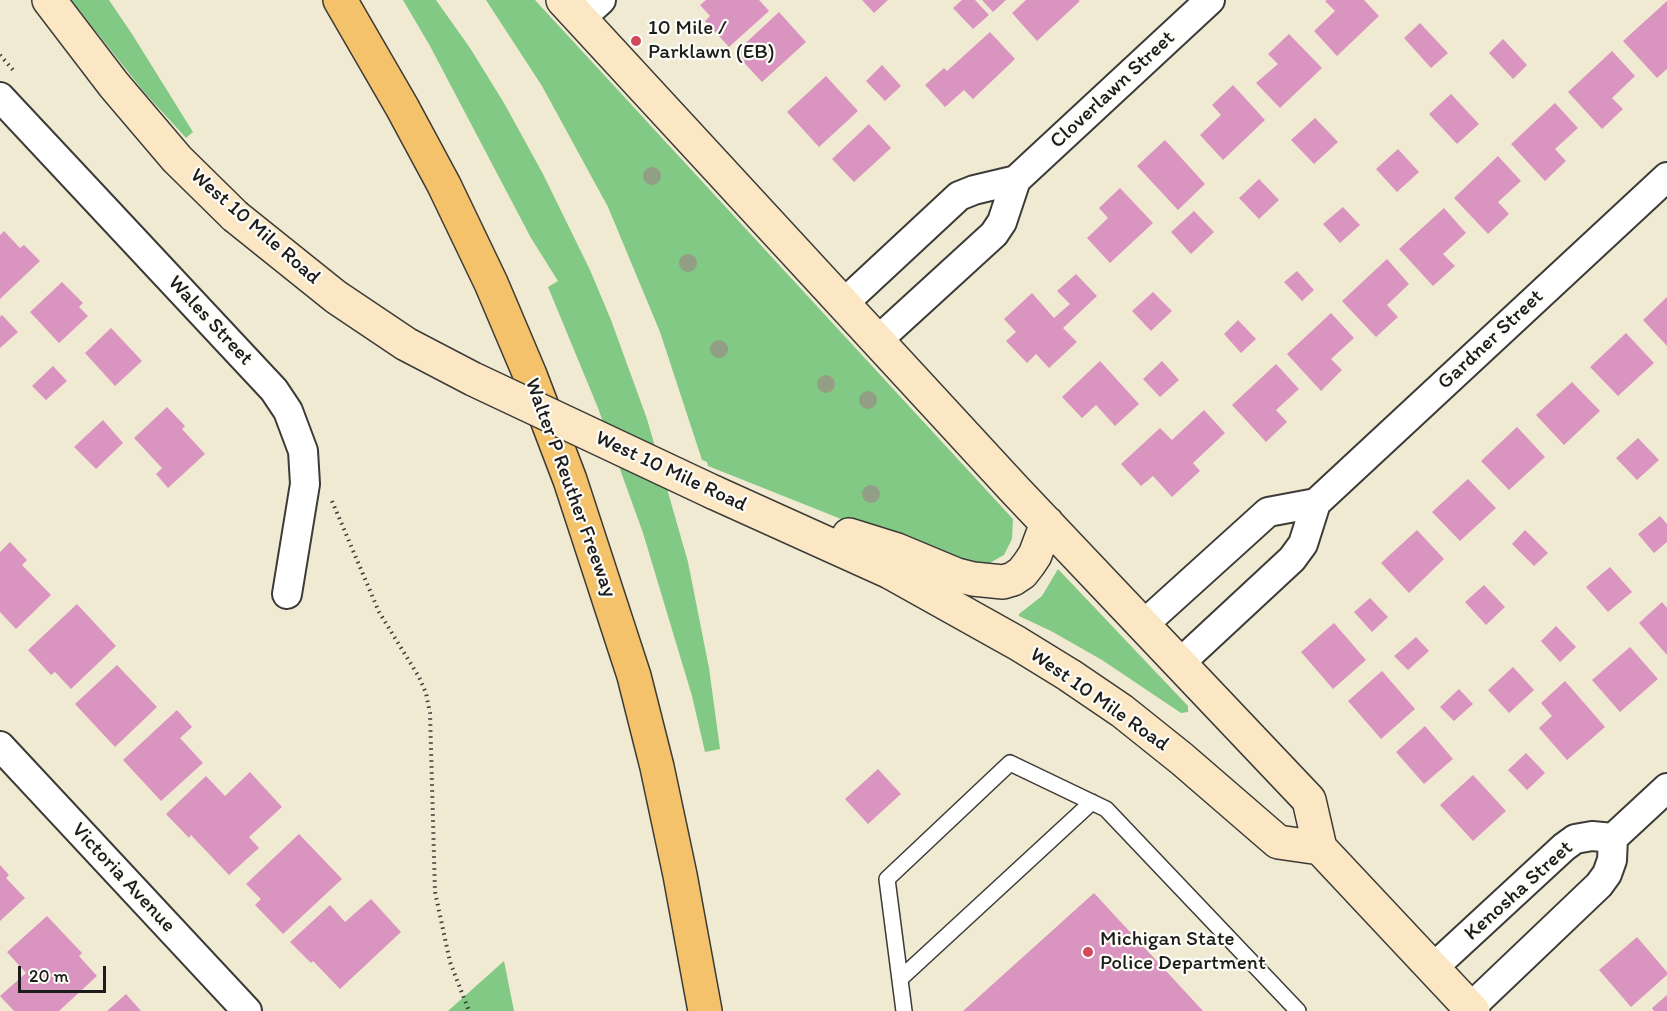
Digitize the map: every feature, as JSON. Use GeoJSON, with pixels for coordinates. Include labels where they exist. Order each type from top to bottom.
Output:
{"type":"FeatureCollection","features":[{"type":"Feature","properties":{"kind":"highway","name":"Walter P Reuther Freeway"},"geometry":{"type":"LineString","coordinates":[[340,0],[444,185],[491,283],[530,375],[570,480],[634,676],[657,767],[705,1011]]}},
{"type":"Feature","properties":{"kind":"main road","name":"West 10 Mile Road"},"geometry":{"type":"LineString","coordinates":[[49,0],[114,85],[177,159],[235,216],[336,297],[406,344],[472,379],[890,572],[1017,643],[1122,711],[1182,759],[1278,842],[1320,848]]}},
{"type":"Feature","properties":{"kind":"main road"},"geometry":{"type":"LineString","coordinates":[[582,6],[877,341],[1142,626],[1309,800],[1320,848],[1433,968],[1464,1007]]}},
{"type":"Feature","properties":{"kind":"main road"},"geometry":{"type":"LineString","coordinates":[[713,492],[897,550],[957,575],[990,582],[1003,582],[1022,573],[1035,555],[1047,523]]}},
{"type":"Feature","properties":{"kind":"street","name":"Cloverlawn Street"},"geometry":{"type":"LineString","coordinates":[[877,341],[994,234],[1002,222],[1016,180],[1210,0]]}},
{"type":"Feature","properties":{"kind":"street","name":"Wales Street"},"geometry":{"type":"LineString","coordinates":[[0,97],[274,390],[288,411],[303,451],[304,484],[287,594]]}},
{"type":"Feature","properties":{"kind":"street","name":"Gardner Street"},"geometry":{"type":"LineString","coordinates":[[1179,664],[1292,559],[1303,544],[1316,503],[1667,177]]}},
{"type":"Feature","properties":{"kind":"street","name":"Cloverlawn Street"},"geometry":{"type":"LineString","coordinates":[[844,303],[959,196],[1016,180]]}},
{"type":"Feature","properties":{"kind":"street"},"geometry":{"type":"LineString","coordinates":[[1142,626],[1268,512],[1316,503]]}},
{"type":"Feature","properties":{"kind":"street","name":"Victoria Avenue"},"geometry":{"type":"LineString","coordinates":[[0,746],[247,1011]]}},
{"type":"Feature","properties":{"kind":"street"},"geometry":{"type":"LineString","coordinates":[[1464,1007],[1599,885],[1607,874],[1612,860],[1613,838],[1667,788]]}},
{"type":"Feature","properties":{"kind":"street","name":"Kenosha Street"},"geometry":{"type":"LineString","coordinates":[[1433,968],[1575,839],[1592,836],[1613,838]]}},
{"type":"Feature","properties":{"kind":"lane"},"geometry":{"type":"LineString","coordinates":[[904,1011],[887,879],[1010,763],[1106,809],[1298,1011]]}},
{"type":"Feature","properties":{"kind":"lane"},"geometry":{"type":"LineString","coordinates":[[900,979],[1092,802]]}},
{"type":"Feature","properties":{"kind":"green space"},"geometry":{"type":"Polygon","coordinates":[[[71,0],[109,0],[193,132],[186,138],[144,92],[71,0]]]}},
{"type":"Feature","properties":{"kind":"green space"},"geometry":{"type":"Polygon","coordinates":[[[403,0],[436,0],[470,48],[504,103],[543,174],[590,270],[647,419],[688,562],[709,668],[720,749],[705,752],[692,696],[643,533],[598,408],[548,287],[558,281],[531,238],[430,46],[403,0]]]}},
{"type":"Feature","properties":{"kind":"green space"},"geometry":{"type":"Polygon","coordinates":[[[486,0],[535,0],[1013,519],[1012,539],[1004,555],[986,565],[934,556],[708,466],[707,462],[702,460],[660,332],[608,207],[542,86],[486,0]]]}},
{"type":"Feature","properties":{"kind":"green space"},"geometry":{"type":"Polygon","coordinates":[[[1058,569],[1188,706],[1188,712],[1181,713],[1102,660],[1019,616],[1042,596],[1058,569]]]}},
{"type":"Feature","properties":{"kind":"green space"},"geometry":{"type":"Polygon","coordinates":[[[504,961],[514,1011],[448,1011],[504,961]]]}},
{"type":"Feature","properties":{"kind":"building"},"geometry":{"type":"Polygon","coordinates":[[[706,0],[759,0],[769,11],[729,47],[705,21],[710,16],[700,5],[706,0]]]}},
{"type":"Feature","properties":{"kind":"building"},"geometry":{"type":"Polygon","coordinates":[[[862,0],[888,0],[874,13],[862,0]]]}},
{"type":"Feature","properties":{"kind":"building"},"geometry":{"type":"Polygon","coordinates":[[[962,0],[975,0],[989,15],[973,29],[953,8],[962,0]]]}},
{"type":"Feature","properties":{"kind":"building"},"geometry":{"type":"Polygon","coordinates":[[[982,0],[1006,0],[993,12],[982,0]]]}},
{"type":"Feature","properties":{"kind":"building"},"geometry":{"type":"Polygon","coordinates":[[[1026,0],[1080,1],[1037,41],[1012,13],[1026,0]]]}},
{"type":"Feature","properties":{"kind":"building"},"geometry":{"type":"Polygon","coordinates":[[[1364,0],[1379,16],[1337,56],[1314,31],[1335,11],[1325,1],[1364,0]]]}},
{"type":"Feature","properties":{"kind":"building"},"geometry":{"type":"Polygon","coordinates":[[[1667,1],[1667,69],[1657,78],[1623,41],[1667,1]]]}},
{"type":"Feature","properties":{"kind":"building"},"geometry":{"type":"Polygon","coordinates":[[[779,12],[806,42],[762,82],[735,53],[779,12]]]}},
{"type":"Feature","properties":{"kind":"building"},"geometry":{"type":"Polygon","coordinates":[[[1420,23],[1448,53],[1431,68],[1404,38],[1420,23]]]}},
{"type":"Feature","properties":{"kind":"building"},"geometry":{"type":"Polygon","coordinates":[[[990,32],[1015,59],[973,99],[964,90],[945,107],[925,85],[944,68],[947,71],[990,32]]]}},
{"type":"Feature","properties":{"kind":"building"},"geometry":{"type":"Polygon","coordinates":[[[1289,34],[1322,68],[1280,108],[1256,83],[1278,64],[1268,54],[1289,34]]]}},
{"type":"Feature","properties":{"kind":"building"},"geometry":{"type":"Polygon","coordinates":[[[1503,39],[1527,65],[1513,79],[1489,53],[1503,39]]]}},
{"type":"Feature","properties":{"kind":"building"},"geometry":{"type":"Polygon","coordinates":[[[1612,51],[1635,76],[1612,98],[1623,109],[1602,129],[1568,92],[1612,51]]]}},
{"type":"Feature","properties":{"kind":"building"},"geometry":{"type":"Polygon","coordinates":[[[882,65],[901,86],[885,101],[866,81],[882,65]]]}},
{"type":"Feature","properties":{"kind":"building"},"geometry":{"type":"Polygon","coordinates":[[[826,76],[858,111],[819,147],[787,112],[826,76]]]}},
{"type":"Feature","properties":{"kind":"building"},"geometry":{"type":"Polygon","coordinates":[[[1233,85],[1265,120],[1223,160],[1200,135],[1221,115],[1212,105],[1233,85]]]}},
{"type":"Feature","properties":{"kind":"building"},"geometry":{"type":"Polygon","coordinates":[[[1451,94],[1479,124],[1457,144],[1429,114],[1451,94]]]}},
{"type":"Feature","properties":{"kind":"building"},"geometry":{"type":"Polygon","coordinates":[[[1555,103],[1578,128],[1555,149],[1566,161],[1545,181],[1511,144],[1555,103]]]}},
{"type":"Feature","properties":{"kind":"building"},"geometry":{"type":"Polygon","coordinates":[[[1315,118],[1338,142],[1314,164],[1291,140],[1315,118]]]}},
{"type":"Feature","properties":{"kind":"building"},"geometry":{"type":"Polygon","coordinates":[[[869,124],[891,148],[854,182],[832,159],[869,124]]]}},
{"type":"Feature","properties":{"kind":"building"},"geometry":{"type":"Polygon","coordinates":[[[1165,140],[1205,184],[1178,210],[1137,166],[1165,140]]]}},
{"type":"Feature","properties":{"kind":"building"},"geometry":{"type":"Polygon","coordinates":[[[1398,149],[1419,172],[1397,192],[1376,169],[1398,149]]]}},
{"type":"Feature","properties":{"kind":"building"},"geometry":{"type":"Polygon","coordinates":[[[1498,156],[1521,181],[1498,202],[1509,214],[1488,234],[1454,198],[1498,156]]]}},
{"type":"Feature","properties":{"kind":"building"},"geometry":{"type":"Polygon","coordinates":[[[1259,179],[1279,200],[1259,219],[1239,198],[1259,179]]]}},
{"type":"Feature","properties":{"kind":"building"},"geometry":{"type":"Polygon","coordinates":[[[1120,188],[1153,223],[1110,263],[1087,238],[1108,218],[1099,208],[1120,188]]]}},
{"type":"Feature","properties":{"kind":"building"},"geometry":{"type":"Polygon","coordinates":[[[1343,207],[1360,225],[1340,243],[1323,224],[1343,207]]]}},
{"type":"Feature","properties":{"kind":"building"},"geometry":{"type":"Polygon","coordinates":[[[1444,208],[1466,233],[1443,254],[1455,266],[1433,286],[1399,249],[1444,208]]]}},
{"type":"Feature","properties":{"kind":"building"},"geometry":{"type":"Polygon","coordinates":[[[1194,211],[1214,232],[1191,254],[1171,232],[1194,211]]]}},
{"type":"Feature","properties":{"kind":"building"},"geometry":{"type":"Polygon","coordinates":[[[4,231],[20,248],[24,245],[40,261],[0,299],[0,235],[4,231]]]}},
{"type":"Feature","properties":{"kind":"building"},"geometry":{"type":"Polygon","coordinates":[[[1387,259],[1409,284],[1387,305],[1398,317],[1376,337],[1342,301],[1387,259]]]}},
{"type":"Feature","properties":{"kind":"building"},"geometry":{"type":"Polygon","coordinates":[[[1297,271],[1314,290],[1302,301],[1284,282],[1297,271]]]}},
{"type":"Feature","properties":{"kind":"building"},"geometry":{"type":"Polygon","coordinates":[[[1076,274],[1097,296],[1063,328],[1077,342],[1049,368],[1036,354],[1027,363],[1006,341],[1016,332],[1004,319],[1032,293],[1054,318],[1070,304],[1057,291],[1076,274]]]}},
{"type":"Feature","properties":{"kind":"building"},"geometry":{"type":"Polygon","coordinates":[[[62,282],[83,303],[79,307],[88,316],[59,343],[30,312],[62,282]]]}},
{"type":"Feature","properties":{"kind":"building"},"geometry":{"type":"Polygon","coordinates":[[[1153,292],[1172,311],[1151,331],[1132,311],[1153,292]]]}},
{"type":"Feature","properties":{"kind":"building"},"geometry":{"type":"Polygon","coordinates":[[[1667,297],[1667,346],[1643,320],[1667,297]]]}},
{"type":"Feature","properties":{"kind":"building"},"geometry":{"type":"Polygon","coordinates":[[[1331,313],[1354,338],[1331,359],[1342,370],[1321,391],[1287,354],[1331,313]]]}},
{"type":"Feature","properties":{"kind":"building"},"geometry":{"type":"Polygon","coordinates":[[[2,315],[18,332],[0,348],[0,317],[2,315]]]}},
{"type":"Feature","properties":{"kind":"building"},"geometry":{"type":"Polygon","coordinates":[[[1238,320],[1256,339],[1241,353],[1224,334],[1238,320]]]}},
{"type":"Feature","properties":{"kind":"building"},"geometry":{"type":"Polygon","coordinates":[[[111,328],[142,361],[115,386],[85,353],[111,328]]]}},
{"type":"Feature","properties":{"kind":"building"},"geometry":{"type":"Polygon","coordinates":[[[1626,333],[1654,363],[1618,396],[1590,367],[1626,333]]]}},
{"type":"Feature","properties":{"kind":"building"},"geometry":{"type":"Polygon","coordinates":[[[1100,361],[1139,404],[1115,426],[1096,405],[1082,418],[1062,397],[1100,361]]]}},
{"type":"Feature","properties":{"kind":"building"},"geometry":{"type":"Polygon","coordinates":[[[1162,361],[1179,380],[1160,397],[1143,379],[1162,361]]]}},
{"type":"Feature","properties":{"kind":"building"},"geometry":{"type":"Polygon","coordinates":[[[1276,364],[1299,389],[1276,410],[1287,422],[1266,442],[1232,405],[1276,364]]]}},
{"type":"Feature","properties":{"kind":"building"},"geometry":{"type":"Polygon","coordinates":[[[53,366],[67,381],[46,400],[32,386],[53,366]]]}},
{"type":"Feature","properties":{"kind":"building"},"geometry":{"type":"Polygon","coordinates":[[[1572,382],[1600,411],[1564,445],[1536,415],[1572,382]]]}},
{"type":"Feature","properties":{"kind":"building"},"geometry":{"type":"Polygon","coordinates":[[[167,407],[185,426],[182,429],[205,454],[168,488],[156,474],[162,468],[134,438],[167,407]]]}},
{"type":"Feature","properties":{"kind":"building"},"geometry":{"type":"Polygon","coordinates":[[[1204,410],[1225,433],[1193,463],[1200,471],[1172,497],[1153,476],[1141,486],[1121,464],[1160,428],[1172,440],[1204,410]]]}},
{"type":"Feature","properties":{"kind":"building"},"geometry":{"type":"Polygon","coordinates":[[[103,420],[123,443],[96,469],[74,447],[103,420]]]}},
{"type":"Feature","properties":{"kind":"building"},"geometry":{"type":"Polygon","coordinates":[[[1517,427],[1545,457],[1509,490],[1481,461],[1517,427]]]}},
{"type":"Feature","properties":{"kind":"building"},"geometry":{"type":"Polygon","coordinates":[[[1638,438],[1659,460],[1637,480],[1616,458],[1638,438]]]}},
{"type":"Feature","properties":{"kind":"building"},"geometry":{"type":"Polygon","coordinates":[[[1468,479],[1496,508],[1460,541],[1432,512],[1468,479]]]}},
{"type":"Feature","properties":{"kind":"building"},"geometry":{"type":"Polygon","coordinates":[[[1660,516],[1667,524],[1667,542],[1654,553],[1638,534],[1660,516]]]}},
{"type":"Feature","properties":{"kind":"building"},"geometry":{"type":"Polygon","coordinates":[[[1417,530],[1444,559],[1409,593],[1381,563],[1417,530]]]}},
{"type":"Feature","properties":{"kind":"building"},"geometry":{"type":"Polygon","coordinates":[[[1525,530],[1548,553],[1534,566],[1512,544],[1525,530]]]}},
{"type":"Feature","properties":{"kind":"building"},"geometry":{"type":"Polygon","coordinates":[[[10,542],[27,560],[22,565],[51,595],[16,629],[0,612],[0,552],[10,542]]]}},
{"type":"Feature","properties":{"kind":"building"},"geometry":{"type":"Polygon","coordinates":[[[1610,567],[1632,592],[1608,612],[1586,587],[1610,567]]]}},
{"type":"Feature","properties":{"kind":"building"},"geometry":{"type":"Polygon","coordinates":[[[1484,585],[1505,607],[1486,625],[1465,602],[1484,585]]]}},
{"type":"Feature","properties":{"kind":"building"},"geometry":{"type":"Polygon","coordinates":[[[1370,598],[1388,617],[1372,632],[1354,612],[1370,598]]]}},
{"type":"Feature","properties":{"kind":"building"},"geometry":{"type":"Polygon","coordinates":[[[1662,602],[1667,608],[1667,655],[1639,623],[1662,602]]]}},
{"type":"Feature","properties":{"kind":"building"},"geometry":{"type":"Polygon","coordinates":[[[77,604],[116,646],[71,689],[55,672],[51,675],[28,650],[77,604]]]}},
{"type":"Feature","properties":{"kind":"building"},"geometry":{"type":"Polygon","coordinates":[[[1334,623],[1366,660],[1333,689],[1301,652],[1334,623]]]}},
{"type":"Feature","properties":{"kind":"building"},"geometry":{"type":"Polygon","coordinates":[[[1556,626],[1576,647],[1560,662],[1541,641],[1556,626]]]}},
{"type":"Feature","properties":{"kind":"building"},"geometry":{"type":"Polygon","coordinates":[[[1416,637],[1429,651],[1408,670],[1394,656],[1416,637]]]}},
{"type":"Feature","properties":{"kind":"building"},"geometry":{"type":"Polygon","coordinates":[[[1630,647],[1658,679],[1620,712],[1592,680],[1630,647]]]}},
{"type":"Feature","properties":{"kind":"building"},"geometry":{"type":"Polygon","coordinates":[[[117,665],[157,707],[115,747],[75,704],[117,665]]]}},
{"type":"Feature","properties":{"kind":"building"},"geometry":{"type":"Polygon","coordinates":[[[1513,667],[1534,690],[1509,713],[1488,690],[1513,667]]]}},
{"type":"Feature","properties":{"kind":"building"},"geometry":{"type":"Polygon","coordinates":[[[1382,671],[1415,709],[1381,739],[1348,701],[1382,671]]]}},
{"type":"Feature","properties":{"kind":"building"},"geometry":{"type":"Polygon","coordinates":[[[1565,681],[1605,727],[1567,760],[1539,728],[1552,716],[1541,703],[1565,681]]]}},
{"type":"Feature","properties":{"kind":"building"},"geometry":{"type":"Polygon","coordinates":[[[1459,689],[1473,704],[1454,721],[1440,707],[1459,689]]]}},
{"type":"Feature","properties":{"kind":"building"},"geometry":{"type":"Polygon","coordinates":[[[177,710],[192,727],[180,738],[203,763],[161,801],[123,760],[177,710]]]}},
{"type":"Feature","properties":{"kind":"building"},"geometry":{"type":"Polygon","coordinates":[[[1425,726],[1453,759],[1424,784],[1396,752],[1425,726]]]}},
{"type":"Feature","properties":{"kind":"building"},"geometry":{"type":"Polygon","coordinates":[[[1526,753],[1545,773],[1527,790],[1508,770],[1526,753]]]}},
{"type":"Feature","properties":{"kind":"building"},"geometry":{"type":"Polygon","coordinates":[[[878,769],[901,794],[868,824],[845,799],[878,769]]]}},
{"type":"Feature","properties":{"kind":"building"},"geometry":{"type":"Polygon","coordinates":[[[250,772],[282,807],[249,837],[259,848],[229,875],[191,835],[189,838],[166,814],[206,776],[225,796],[250,772]]]}},
{"type":"Feature","properties":{"kind":"building"},"geometry":{"type":"Polygon","coordinates":[[[1473,775],[1506,811],[1473,841],[1440,805],[1473,775]]]}},
{"type":"Feature","properties":{"kind":"building"},"geometry":{"type":"Polygon","coordinates":[[[299,834],[342,879],[283,934],[255,905],[261,899],[246,884],[299,834]]]}},
{"type":"Feature","properties":{"kind":"building"},"geometry":{"type":"Polygon","coordinates":[[[0,865],[9,875],[6,878],[25,898],[0,921],[0,865]]]}},
{"type":"Feature","properties":{"kind":"building","name":"Michigan State Police Department"},"geometry":{"type":"Polygon","coordinates":[[[1094,893],[1203,1011],[963,1011],[1094,893]]]}},
{"type":"Feature","properties":{"kind":"building"},"geometry":{"type":"Polygon","coordinates":[[[371,899],[401,932],[340,989],[313,961],[311,963],[290,942],[330,905],[345,922],[371,899]]]}},
{"type":"Feature","properties":{"kind":"building"},"geometry":{"type":"Polygon","coordinates":[[[47,916],[82,953],[79,956],[97,976],[59,1011],[14,1011],[0,996],[26,973],[7,952],[47,916]]]}},
{"type":"Feature","properties":{"kind":"building"},"geometry":{"type":"Polygon","coordinates":[[[1637,937],[1667,972],[1667,975],[1631,1007],[1599,970],[1637,937]]]}},
{"type":"Feature","properties":{"kind":"building"},"geometry":{"type":"Polygon","coordinates":[[[126,994],[141,1011],[107,1011],[126,994]]]}},
{"type":"Feature","properties":{"kind":"building"},"geometry":{"type":"Polygon","coordinates":[[[1667,995],[1667,1011],[1654,1011],[1652,1008],[1667,995]]]}},
{"type":"Feature","properties":{"kind":"place","name":"10 Mile / Parklawn (EB)"},"geometry":{"type":"Point","coordinates":[636,41]}},
{"type":"Feature","properties":{"kind":"place","name":"Michigan State Police Department"},"geometry":{"type":"Point","coordinates":[1088,952]}}]}
